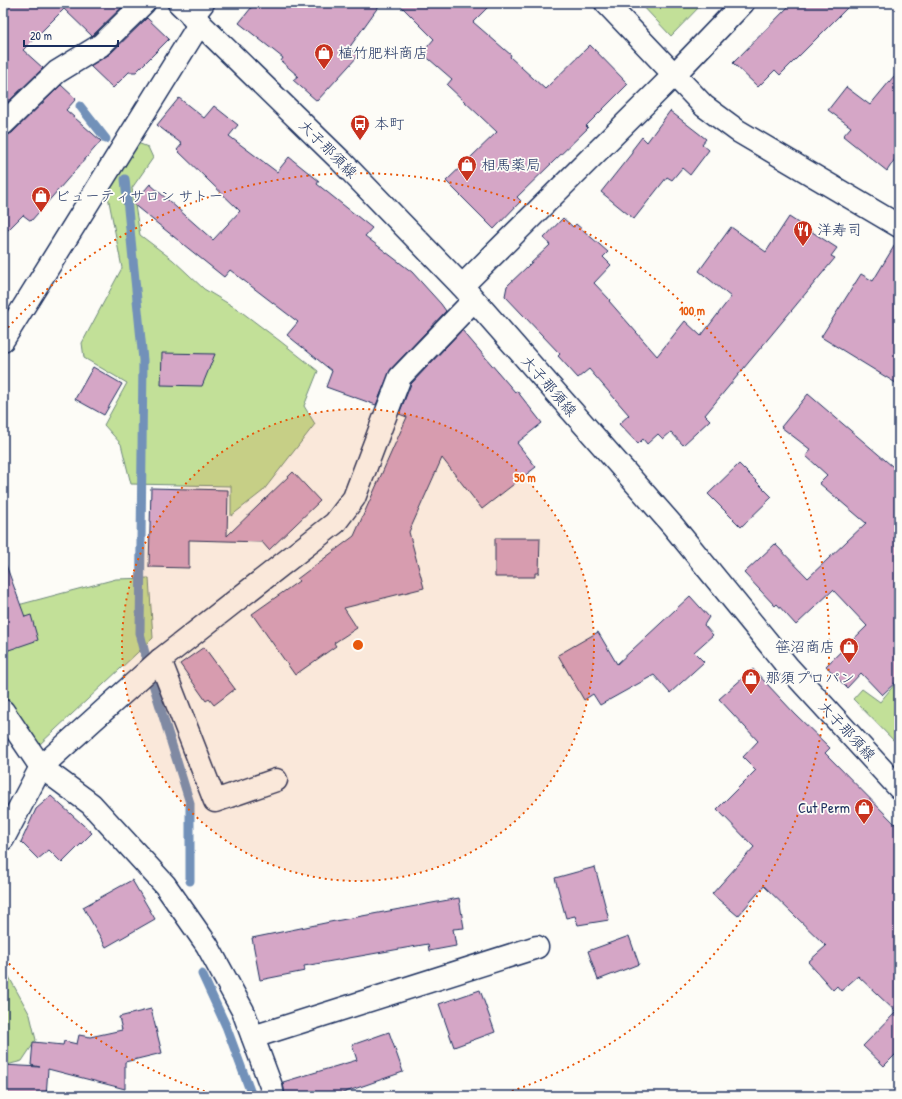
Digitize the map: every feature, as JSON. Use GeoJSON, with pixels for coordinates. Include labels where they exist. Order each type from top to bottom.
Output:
{"type":"FeatureCollection","features":[{"type":"Feature","properties":{"kind":"street"},"geometry":{"type":"LineString","coordinates":[[3,124],[57,72],[101,45],[144,3]]}},
{"type":"Feature","properties":{"kind":"street"},"geometry":{"type":"LineString","coordinates":[[606,3],[704,106],[738,131],[899,226]]}},
{"type":"Feature","properties":{"kind":"street"},"geometry":{"type":"LineString","coordinates":[[3,839],[41,767],[160,660],[335,523],[354,498],[400,377],[468,293],[743,3]]}},
{"type":"Feature","properties":{"kind":"street"},"geometry":{"type":"LineString","coordinates":[[3,340],[193,12]]}},
{"type":"Feature","properties":{"kind":"street","name":"大子那須線"},"geometry":{"type":"LineString","coordinates":[[193,12],[342,161],[468,293],[673,526],[788,667],[899,788]]}},
{"type":"Feature","properties":{"kind":"street"},"geometry":{"type":"LineString","coordinates":[[160,660],[215,801],[276,780]]}},
{"type":"Feature","properties":{"kind":"street"},"geometry":{"type":"LineString","coordinates":[[3,711],[41,767],[90,804],[165,885],[207,944],[243,1011],[271,1086],[273,1096]]}},
{"type":"Feature","properties":{"kind":"street"},"geometry":{"type":"LineString","coordinates":[[253,1037],[537,947]]}},
{"type":"Feature","properties":{"kind":"green space"},"geometry":{"type":"Polygon","coordinates":[[[640,3],[703,3],[671,36],[640,3]]]}},
{"type":"Feature","properties":{"kind":"green space"},"geometry":{"type":"Polygon","coordinates":[[[135,142],[148,147],[153,158],[132,188],[140,235],[173,260],[204,289],[239,310],[318,371],[304,406],[315,424],[263,491],[231,516],[231,486],[131,484],[121,444],[104,425],[127,383],[84,358],[82,343],[122,268],[106,186],[135,142]]]}},
{"type":"Feature","properties":{"kind":"green space"},"geometry":{"type":"Polygon","coordinates":[[[149,578],[153,638],[39,745],[3,694],[3,609],[116,579],[149,578]]]}},
{"type":"Feature","properties":{"kind":"green space"},"geometry":{"type":"Polygon","coordinates":[[[899,679],[899,746],[853,699],[862,689],[880,702],[899,679]]]}},
{"type":"Feature","properties":{"kind":"green space"},"geometry":{"type":"Polygon","coordinates":[[[3,966],[30,1015],[36,1040],[22,1061],[3,1066],[3,966]]]}},
{"type":"Feature","properties":{"kind":"building"},"geometry":{"type":"Polygon","coordinates":[[[3,3],[126,3],[92,36],[64,9],[23,50],[43,68],[3,107],[3,3]]]}},
{"type":"Feature","properties":{"kind":"building"},"geometry":{"type":"Polygon","coordinates":[[[255,3],[381,3],[349,48],[358,56],[317,101],[293,80],[298,76],[281,61],[283,58],[239,23],[255,3]]]}},
{"type":"Feature","properties":{"kind":"building"},"geometry":{"type":"Polygon","coordinates":[[[398,3],[492,3],[473,22],[511,55],[510,57],[545,89],[590,45],[628,84],[586,126],[588,128],[517,197],[521,201],[494,229],[446,181],[497,132],[447,85],[452,79],[422,53],[434,39],[398,3]]]}},
{"type":"Feature","properties":{"kind":"building"},"geometry":{"type":"Polygon","coordinates":[[[792,3],[852,3],[780,75],[775,70],[758,87],[733,63],[792,3]]]}},
{"type":"Feature","properties":{"kind":"building"},"geometry":{"type":"Polygon","coordinates":[[[147,18],[169,39],[136,72],[129,72],[113,88],[90,66],[110,54],[147,18]]]}},
{"type":"Feature","properties":{"kind":"building"},"geometry":{"type":"Polygon","coordinates":[[[899,70],[899,153],[887,171],[843,136],[851,127],[828,110],[846,87],[870,105],[899,70]]]}},
{"type":"Feature","properties":{"kind":"building"},"geometry":{"type":"Polygon","coordinates":[[[61,85],[76,99],[66,110],[101,141],[31,221],[23,215],[3,235],[3,136],[12,133],[61,85]]]}},
{"type":"Feature","properties":{"kind":"building"},"geometry":{"type":"Polygon","coordinates":[[[179,98],[204,118],[214,106],[238,125],[229,136],[277,172],[289,157],[319,181],[317,184],[372,228],[365,236],[412,272],[446,311],[391,369],[376,405],[326,387],[332,371],[287,335],[298,322],[230,270],[224,277],[133,204],[150,184],[213,240],[240,211],[177,150],[182,144],[157,125],[179,98]]]}},
{"type":"Feature","properties":{"kind":"building"},"geometry":{"type":"Polygon","coordinates":[[[670,111],[706,139],[702,144],[709,150],[690,175],[682,168],[672,180],[667,177],[634,219],[601,192],[632,153],[632,150],[642,137],[647,142],[670,111]]]}},
{"type":"Feature","properties":{"kind":"building"},"geometry":{"type":"Polygon","coordinates":[[[789,217],[837,248],[831,256],[835,258],[705,415],[710,420],[683,445],[671,432],[663,439],[658,434],[647,444],[643,439],[638,444],[619,424],[629,415],[589,369],[578,378],[558,356],[560,354],[505,296],[507,286],[550,245],[544,238],[563,218],[573,227],[576,224],[608,252],[603,257],[611,265],[594,283],[657,356],[685,321],[701,336],[731,297],[699,271],[731,227],[766,252],[789,217]]]}},
{"type":"Feature","properties":{"kind":"building"},"geometry":{"type":"Polygon","coordinates":[[[899,238],[899,385],[821,337],[861,274],[873,281],[899,238]]]}},
{"type":"Feature","properties":{"kind":"building"},"geometry":{"type":"Polygon","coordinates":[[[462,330],[515,392],[517,391],[542,423],[517,443],[536,467],[482,509],[442,458],[409,532],[424,588],[344,608],[357,628],[334,643],[336,646],[295,675],[252,614],[299,581],[297,579],[354,536],[407,417],[399,414],[411,384],[462,330]]]}},
{"type":"Feature","properties":{"kind":"building"},"geometry":{"type":"Polygon","coordinates":[[[162,353],[215,354],[202,386],[161,385],[162,353]]]}},
{"type":"Feature","properties":{"kind":"building"},"geometry":{"type":"Polygon","coordinates":[[[93,367],[122,384],[104,415],[75,399],[93,367]]]}},
{"type":"Feature","properties":{"kind":"building"},"geometry":{"type":"Polygon","coordinates":[[[808,394],[899,472],[899,679],[882,695],[861,673],[847,688],[826,666],[867,626],[833,590],[796,625],[777,604],[775,606],[744,573],[775,544],[808,578],[866,523],[819,483],[827,475],[806,456],[811,450],[781,427],[808,394]]]}},
{"type":"Feature","properties":{"kind":"building"},"geometry":{"type":"Polygon","coordinates":[[[739,464],[772,497],[741,527],[708,494],[739,464]]]}},
{"type":"Feature","properties":{"kind":"building"},"geometry":{"type":"Polygon","coordinates":[[[293,472],[320,501],[269,550],[262,542],[189,540],[189,568],[149,567],[151,488],[228,490],[227,536],[293,472]]]}},
{"type":"Feature","properties":{"kind":"building"},"geometry":{"type":"Polygon","coordinates":[[[495,538],[540,538],[539,573],[535,573],[535,577],[495,577],[495,538]]]}},
{"type":"Feature","properties":{"kind":"building"},"geometry":{"type":"Polygon","coordinates":[[[6,565],[25,617],[31,615],[38,640],[3,652],[3,566],[6,565]]]}},
{"type":"Feature","properties":{"kind":"building"},"geometry":{"type":"Polygon","coordinates":[[[690,596],[709,617],[704,625],[713,635],[694,652],[704,662],[670,693],[654,675],[600,705],[593,694],[584,700],[558,655],[598,632],[617,664],[690,596]]]}},
{"type":"Feature","properties":{"kind":"building"},"geometry":{"type":"Polygon","coordinates":[[[204,647],[235,689],[214,705],[209,699],[206,701],[180,664],[204,647]]]}},
{"type":"Feature","properties":{"kind":"building"},"geometry":{"type":"Polygon","coordinates":[[[753,669],[795,714],[830,748],[825,753],[899,828],[899,1051],[884,1066],[863,1046],[896,1012],[858,976],[841,991],[837,986],[833,990],[808,962],[826,946],[764,886],[738,916],[712,894],[754,847],[717,809],[756,770],[743,757],[758,741],[719,699],[753,669]]]}},
{"type":"Feature","properties":{"kind":"building"},"geometry":{"type":"Polygon","coordinates":[[[51,796],[92,833],[62,863],[49,850],[38,859],[21,842],[36,809],[51,796]]]}},
{"type":"Feature","properties":{"kind":"building"},"geometry":{"type":"Polygon","coordinates":[[[595,867],[609,920],[578,925],[575,916],[566,918],[555,878],[595,867]]]}},
{"type":"Feature","properties":{"kind":"building"},"geometry":{"type":"Polygon","coordinates":[[[132,880],[155,919],[106,947],[83,907],[132,880]]]}},
{"type":"Feature","properties":{"kind":"building"},"geometry":{"type":"Polygon","coordinates":[[[459,898],[464,928],[453,929],[456,946],[429,951],[428,944],[304,966],[305,971],[260,980],[252,938],[459,898]]]}},
{"type":"Feature","properties":{"kind":"building"},"geometry":{"type":"Polygon","coordinates":[[[629,936],[639,964],[598,980],[588,951],[629,936]]]}},
{"type":"Feature","properties":{"kind":"building"},"geometry":{"type":"Polygon","coordinates":[[[480,990],[495,1032],[454,1047],[439,1004],[480,990]]]}},
{"type":"Feature","properties":{"kind":"building"},"geometry":{"type":"Polygon","coordinates":[[[151,1009],[162,1053],[125,1062],[125,1089],[48,1069],[46,1096],[3,1096],[3,1065],[40,1067],[31,1065],[33,1042],[63,1045],[64,1041],[77,1044],[79,1035],[90,1037],[122,1030],[119,1017],[151,1009]]]}},
{"type":"Feature","properties":{"kind":"building"},"geometry":{"type":"Polygon","coordinates":[[[389,1032],[403,1072],[334,1096],[285,1096],[283,1082],[357,1060],[352,1045],[389,1032]]]}},
{"type":"Feature","properties":{"kind":"waterway"},"geometry":{"type":"LineString","coordinates":[[80,106],[106,139]]}},
{"type":"Feature","properties":{"kind":"waterway"},"geometry":{"type":"LineString","coordinates":[[125,179],[143,360],[140,633],[152,681],[190,803],[190,881]]}},
{"type":"Feature","properties":{"kind":"waterway"},"geometry":{"type":"LineString","coordinates":[[202,974],[226,1026],[252,1096]]}},
{"type":"Feature","properties":{"kind":"place","name":"植竹肥料商店"},"geometry":{"type":"Point","coordinates":[324,70]}},
{"type":"Feature","properties":{"kind":"place","name":"本町"},"geometry":{"type":"Point","coordinates":[360,141]}},
{"type":"Feature","properties":{"kind":"place","name":"相馬薬局"},"geometry":{"type":"Point","coordinates":[467,182]}},
{"type":"Feature","properties":{"kind":"place","name":"ビューティサロン サトー"},"geometry":{"type":"Point","coordinates":[41,213]}},
{"type":"Feature","properties":{"kind":"place","name":"洋寿司"},"geometry":{"type":"Point","coordinates":[803,247]}},
{"type":"Feature","properties":{"kind":"place","name":"笹沼商店"},"geometry":{"type":"Point","coordinates":[849,664]}},
{"type":"Feature","properties":{"kind":"place","name":"那須プロパン"},"geometry":{"type":"Point","coordinates":[751,695]}},
{"type":"Feature","properties":{"kind":"place","name":"Cut Perm"},"geometry":{"type":"Point","coordinates":[864,825]}}]}
